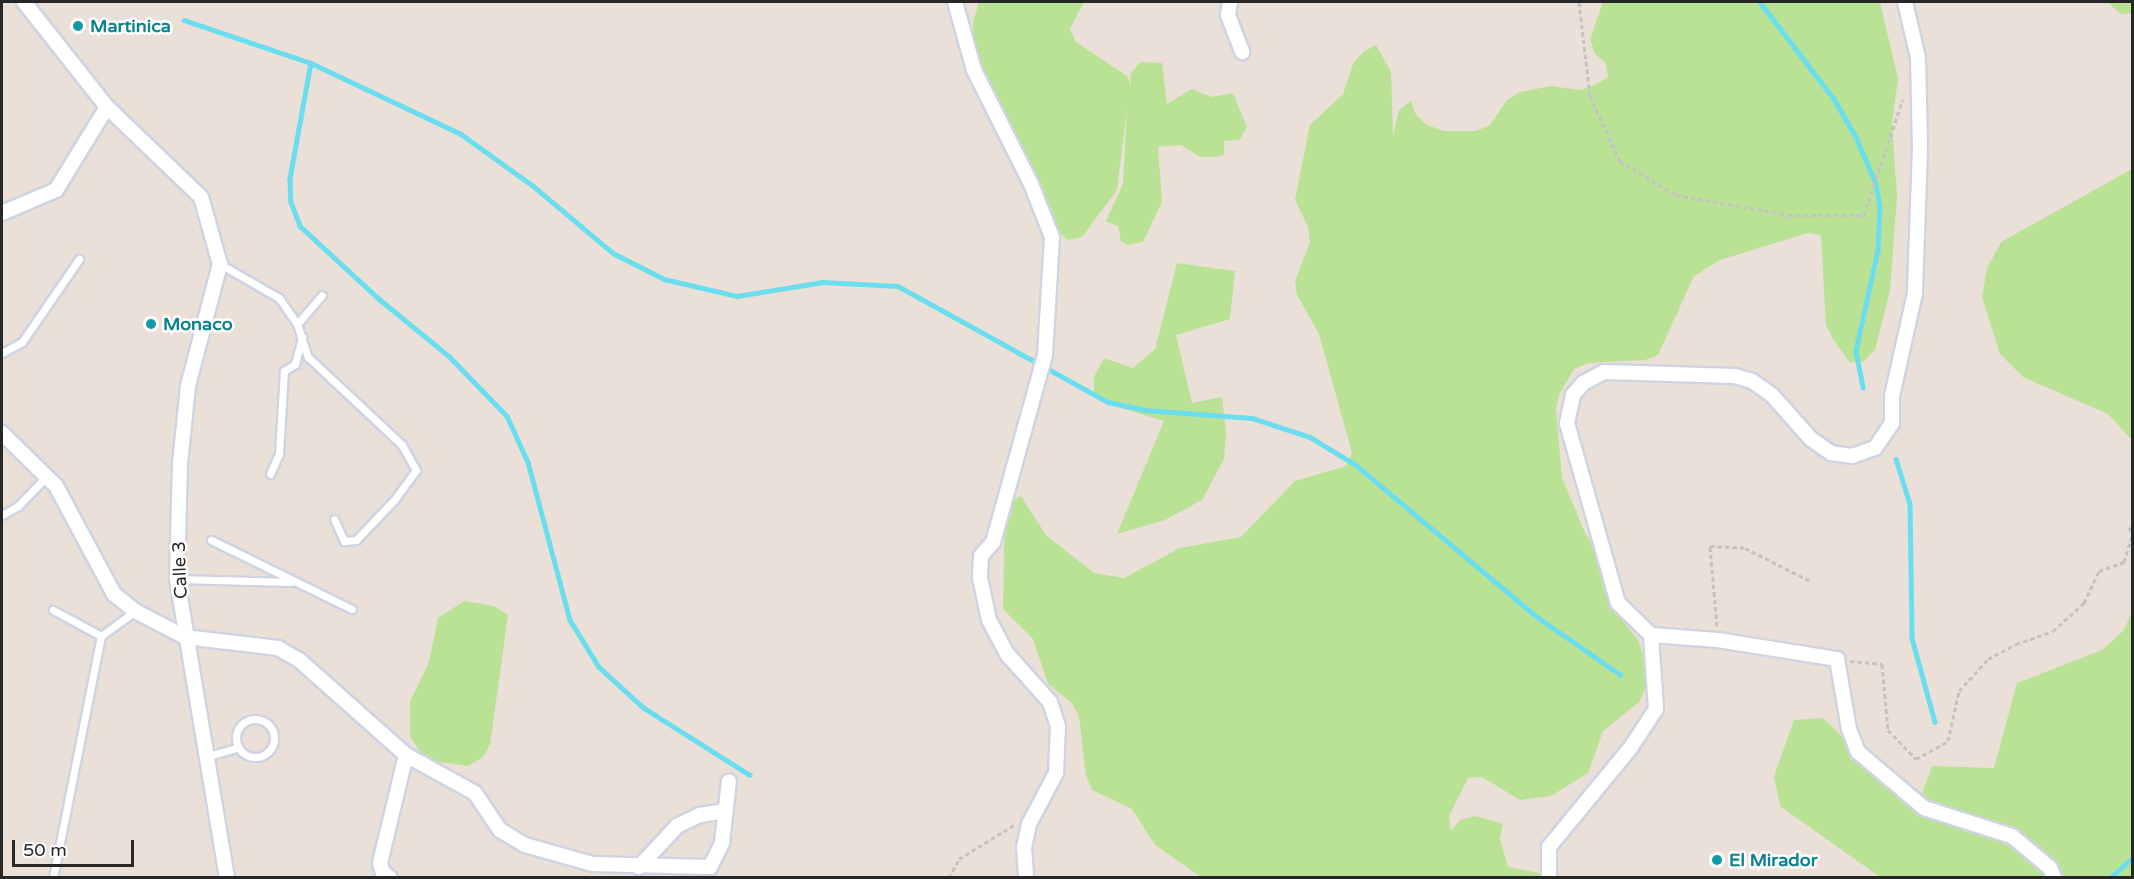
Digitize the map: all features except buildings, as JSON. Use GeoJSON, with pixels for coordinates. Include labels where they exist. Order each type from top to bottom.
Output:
{"type":"FeatureCollection","features":[{"type":"Feature","properties":{"kind":"street"},"geometry":{"type":"LineString","coordinates":[[24,2],[107,107],[201,197],[220,264]]}},
{"type":"Feature","properties":{"kind":"street"},"geometry":{"type":"LineString","coordinates":[[956,2],[974,70],[1031,184],[1052,237],[1045,355],[993,543],[981,556],[980,578],[989,620],[1008,655],[1050,702],[1058,726],[1056,773],[1033,813],[1024,847],[1026,878]]}},
{"type":"Feature","properties":{"kind":"street"},"geometry":{"type":"LineString","coordinates":[[1230,2],[1228,15],[1242,51]]}},
{"type":"Feature","properties":{"kind":"street"},"geometry":{"type":"LineString","coordinates":[[1905,2],[1918,58],[1920,148],[1915,293],[1894,385],[1892,423],[1875,448],[1852,456],[1831,453],[1811,439],[1772,395],[1752,381],[1735,376],[1604,372],[1583,383],[1573,395],[1567,423],[1575,462],[1608,559],[1612,586],[1618,603],[1651,635],[1718,640],[1836,659],[1849,729],[1858,752],[1924,808],[2012,836],[2050,868],[2054,878]]}},
{"type":"Feature","properties":{"kind":"street"},"geometry":{"type":"LineString","coordinates":[[2,213],[56,190],[107,107]]}},
{"type":"Feature","properties":{"kind":"street","name":"Calle 3"},"geometry":{"type":"LineString","coordinates":[[220,264],[188,386],[180,463],[177,579],[227,878]]}},
{"type":"Feature","properties":{"kind":"street"},"geometry":{"type":"LineString","coordinates":[[2,433],[56,486],[114,594],[135,611],[185,637],[278,648],[299,660],[406,755],[475,793],[500,830],[525,845],[592,864],[639,867],[710,867],[718,856],[729,781]]}},
{"type":"Feature","properties":{"kind":"street"},"geometry":{"type":"LineString","coordinates":[[1549,878],[1550,847],[1631,747],[1656,709],[1651,635]]}},
{"type":"Feature","properties":{"kind":"street"},"geometry":{"type":"LineString","coordinates":[[390,878],[380,863],[406,755]]}},
{"type":"Feature","properties":{"kind":"street"},"geometry":{"type":"LineString","coordinates":[[639,867],[677,826],[700,815],[726,811]]}},
{"type":"Feature","properties":{"kind":"lane"},"geometry":{"type":"LineString","coordinates":[[2,353],[22,342],[79,259]]}},
{"type":"Feature","properties":{"kind":"lane"},"geometry":{"type":"LineString","coordinates":[[220,264],[279,298],[297,324],[309,357],[402,445],[416,470],[394,500],[356,540],[344,541],[334,519]]}},
{"type":"Feature","properties":{"kind":"lane"},"geometry":{"type":"LineString","coordinates":[[297,324],[322,295]]}},
{"type":"Feature","properties":{"kind":"lane"},"geometry":{"type":"LineString","coordinates":[[270,474],[279,454],[284,371],[295,364],[302,337]]}},
{"type":"Feature","properties":{"kind":"lane"},"geometry":{"type":"LineString","coordinates":[[2,515],[18,506],[47,476]]}},
{"type":"Feature","properties":{"kind":"lane"},"geometry":{"type":"LineString","coordinates":[[211,540],[352,609]]}},
{"type":"Feature","properties":{"kind":"lane"},"geometry":{"type":"LineString","coordinates":[[177,579],[296,582]]}},
{"type":"Feature","properties":{"kind":"lane"},"geometry":{"type":"LineString","coordinates":[[53,610],[101,636]]}},
{"type":"Feature","properties":{"kind":"lane"},"geometry":{"type":"LineString","coordinates":[[53,878],[101,636],[135,611]]}},
{"type":"Feature","properties":{"kind":"lane"},"geometry":{"type":"LineString","coordinates":[[258,719],[268,724],[274,734],[274,745],[267,754],[257,758],[245,756],[237,748],[235,737],[238,727],[247,720],[258,719]]}},
{"type":"Feature","properties":{"kind":"lane"},"geometry":{"type":"LineString","coordinates":[[206,757],[237,748]]}},
{"type":"Feature","properties":{"kind":"path"},"geometry":{"type":"LineString","coordinates":[[1579,2],[1590,96],[1620,161],[1676,195],[1789,215],[1864,215],[1906,92]]}},
{"type":"Feature","properties":{"kind":"path"},"geometry":{"type":"LineString","coordinates":[[1836,659],[1882,664],[1888,730],[1916,759],[1948,741],[1959,691],[1988,659],[2016,644],[2053,631],[2084,603],[2099,571],[2124,562],[2133,535],[2129,527]]}},
{"type":"Feature","properties":{"kind":"path"},"geometry":{"type":"LineString","coordinates":[[1718,640],[1710,546],[1745,548],[1812,582]]}},
{"type":"Feature","properties":{"kind":"path"},"geometry":{"type":"LineString","coordinates":[[949,878],[959,859],[1033,813]]}},
{"type":"Feature","properties":{"kind":"green space"},"geometry":{"type":"Polygon","coordinates":[[[979,2],[1084,2],[1070,29],[1076,42],[1127,76],[1131,87],[1130,75],[1140,62],[1162,63],[1167,104],[1192,89],[1211,97],[1233,93],[1247,127],[1240,140],[1224,141],[1224,154],[1217,157],[1200,157],[1181,145],[1158,147],[1162,202],[1143,242],[1128,245],[1121,241],[1118,226],[1106,221],[1123,184],[1127,109],[1117,190],[1082,237],[1067,240],[1028,197],[1006,143],[1000,137],[996,109],[974,51],[973,22],[979,2]]]}},
{"type":"Feature","properties":{"kind":"green space"},"geometry":{"type":"Polygon","coordinates":[[[1603,2],[1880,2],[1898,79],[1892,124],[1897,196],[1890,291],[1875,350],[1864,361],[1850,363],[1833,339],[1826,325],[1821,235],[1808,233],[1720,260],[1694,276],[1658,355],[1645,360],[1588,363],[1574,369],[1559,395],[1556,410],[1562,478],[1585,533],[1601,559],[1608,603],[1638,640],[1651,677],[1639,702],[1603,731],[1588,773],[1551,796],[1520,800],[1482,777],[1468,778],[1449,816],[1451,831],[1460,820],[1475,816],[1503,824],[1500,839],[1508,867],[1539,873],[1541,877],[1201,877],[1155,845],[1132,809],[1092,790],[1086,776],[1079,717],[1072,703],[1048,684],[1033,639],[1003,609],[1005,505],[1021,496],[1046,535],[1094,573],[1124,578],[1180,548],[1241,537],[1295,481],[1346,466],[1352,453],[1319,334],[1297,295],[1295,281],[1310,242],[1308,227],[1295,200],[1310,125],[1343,94],[1353,64],[1363,52],[1376,45],[1391,72],[1393,136],[1399,110],[1411,101],[1416,115],[1427,125],[1444,131],[1476,131],[1490,125],[1507,100],[1520,92],[1551,86],[1580,90],[1595,85],[1608,77],[1606,63],[1595,54],[1590,39],[1603,2]]]}},
{"type":"Feature","properties":{"kind":"green space"},"geometry":{"type":"Polygon","coordinates":[[[2107,2],[2132,2],[2132,13],[2121,14],[2107,2]]]}},
{"type":"Feature","properties":{"kind":"green space"},"geometry":{"type":"Polygon","coordinates":[[[2132,169],[2132,440],[2108,414],[2023,377],[2000,354],[1982,297],[1987,268],[2001,242],[2132,169]]]}},
{"type":"Feature","properties":{"kind":"green space"},"geometry":{"type":"Polygon","coordinates":[[[1177,263],[1235,271],[1230,319],[1176,335],[1192,403],[1222,397],[1226,433],[1224,459],[1202,500],[1165,520],[1117,534],[1164,421],[1101,402],[1094,392],[1094,377],[1104,358],[1133,368],[1155,349],[1177,263]]]}},
{"type":"Feature","properties":{"kind":"green space"},"geometry":{"type":"Polygon","coordinates":[[[464,601],[494,606],[508,615],[490,745],[482,758],[468,766],[425,760],[410,736],[410,702],[429,662],[438,618],[464,601]]]}},
{"type":"Feature","properties":{"kind":"green space"},"geometry":{"type":"Polygon","coordinates":[[[2132,612],[2132,877],[1880,877],[1780,806],[1774,776],[1794,720],[1823,718],[1890,783],[1922,794],[1932,766],[1994,768],[2017,683],[2102,650],[2124,630],[2132,612]]]}},
{"type":"Feature","properties":{"kind":"waterway"},"geometry":{"type":"LineString","coordinates":[[1760,2],[1834,99],[1856,137],[1876,184],[1880,207],[1878,250],[1856,351],[1863,387]]}},
{"type":"Feature","properties":{"kind":"waterway"},"geometry":{"type":"LineString","coordinates":[[184,20],[311,63],[290,179],[291,202],[300,226],[378,298],[450,357],[507,416],[528,462],[570,620],[599,667],[644,708],[750,775]]}},
{"type":"Feature","properties":{"kind":"waterway"},"geometry":{"type":"LineString","coordinates":[[311,63],[461,134],[532,185],[613,253],[664,279],[737,296],[823,282],[898,286],[1108,402],[1145,410],[1252,418],[1310,437],[1356,465],[1536,616],[1621,675]]}},
{"type":"Feature","properties":{"kind":"waterway"},"geometry":{"type":"LineString","coordinates":[[1896,459],[1910,504],[1912,638],[1935,722]]}},
{"type":"Feature","properties":{"kind":"waterway"},"geometry":{"type":"LineString","coordinates":[[2110,878],[2132,858]]}},
{"type":"Feature","properties":{"kind":"place","name":"Martinica"},"geometry":{"type":"Point","coordinates":[78,26]}},
{"type":"Feature","properties":{"kind":"place","name":"Monaco"},"geometry":{"type":"Point","coordinates":[151,324]}},
{"type":"Feature","properties":{"kind":"place","name":"El Mirador"},"geometry":{"type":"Point","coordinates":[1717,860]}}]}
